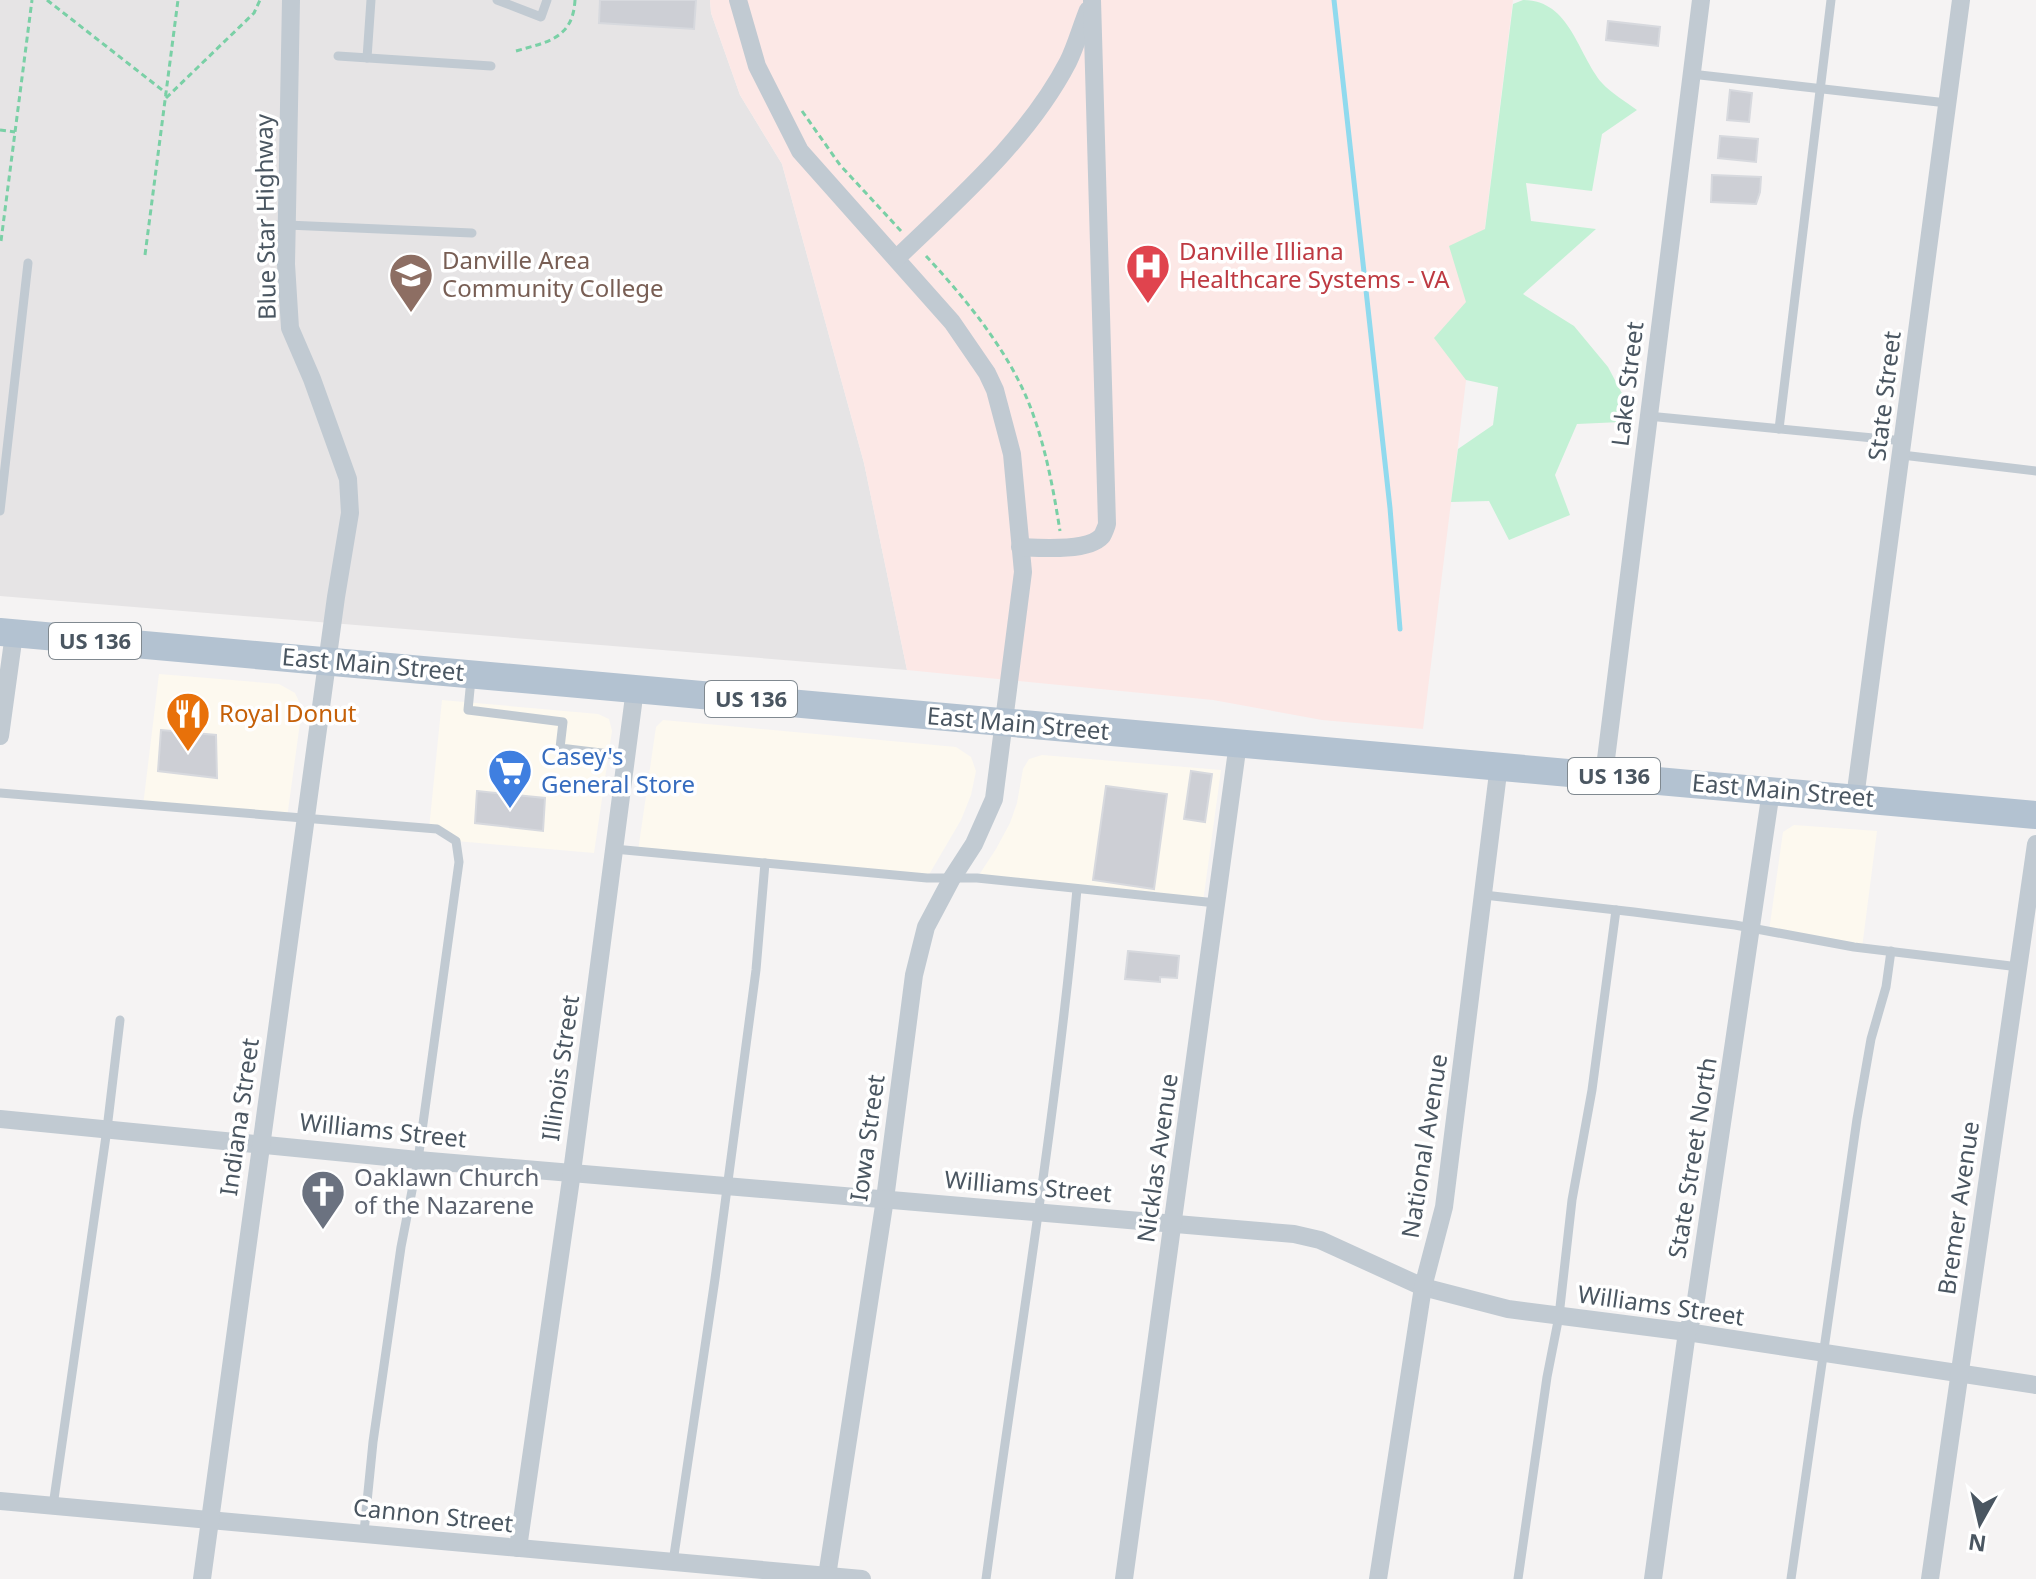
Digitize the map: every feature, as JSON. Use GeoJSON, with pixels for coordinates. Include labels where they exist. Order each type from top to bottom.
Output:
{"type":"FeatureCollection","features":[{"type":"Feature","properties":{"kind":"main road","name":"East Main Street"},"geometry":{"type":"LineString","coordinates":[[7,633],[2036,815]]}},
{"type":"Feature","properties":{"kind":"street","name":"Blue Star Highway"},"geometry":{"type":"LineString","coordinates":[[291,0],[287,225],[290,328],[348,479],[350,513],[327,661]]}},
{"type":"Feature","properties":{"kind":"street","name":"Iowa Street"},"geometry":{"type":"LineString","coordinates":[[738,0],[757,66],[800,151],[952,322],[987,373],[995,390],[1012,454],[1023,572],[994,799],[974,844],[926,927],[914,975],[885,1199],[827,1576]]}},
{"type":"Feature","properties":{"kind":"street"},"geometry":{"type":"LineString","coordinates":[[897,258],[966,192],[1032,119],[1068,62],[1092,0],[1107,524],[1103,536],[1091,543],[1058,549],[1020,547]]}},
{"type":"Feature","properties":{"kind":"street","name":"Lake Street"},"geometry":{"type":"LineString","coordinates":[[1604,775],[1701,0]]}},
{"type":"Feature","properties":{"kind":"street","name":"State Street"},"geometry":{"type":"LineString","coordinates":[[1855,798],[1961,0]]}},
{"type":"Feature","properties":{"kind":"street"},"geometry":{"type":"LineString","coordinates":[[0,736],[7,633]]}},
{"type":"Feature","properties":{"kind":"street","name":"Indiana Street"},"geometry":{"type":"LineString","coordinates":[[202,1579],[327,661]]}},
{"type":"Feature","properties":{"kind":"street","name":"Illinois Street"},"geometry":{"type":"LineString","coordinates":[[518,1548],[572,1172],[635,689]]}},
{"type":"Feature","properties":{"kind":"street","name":"Nicklas Avenue"},"geometry":{"type":"LineString","coordinates":[[1124,1579],[1238,743]]}},
{"type":"Feature","properties":{"kind":"street","name":"National Avenue"},"geometry":{"type":"LineString","coordinates":[[1378,1579],[1423,1287],[1444,1207],[1499,765]]}},
{"type":"Feature","properties":{"kind":"street","name":"State Street North"},"geometry":{"type":"LineString","coordinates":[[1653,1579],[1687,1332],[1694,1313],[1771,791]]}},
{"type":"Feature","properties":{"kind":"street","name":"Bremer Avenue"},"geometry":{"type":"LineString","coordinates":[[1930,1579],[2019,967],[2030,928],[2036,844]]}},
{"type":"Feature","properties":{"kind":"street","name":"Williams Street"},"geometry":{"type":"LineString","coordinates":[[0,1119],[418,1160],[1294,1234],[1320,1240],[1423,1287],[1508,1309],[1687,1332],[2036,1385]]}},
{"type":"Feature","properties":{"kind":"street","name":"Cannon Street"},"geometry":{"type":"LineString","coordinates":[[0,1501],[862,1579]]}},
{"type":"Feature","properties":{"kind":"lane"},"geometry":{"type":"LineString","coordinates":[[367,58],[371,0]]}},
{"type":"Feature","properties":{"kind":"lane"},"geometry":{"type":"LineString","coordinates":[[497,0],[541,17],[547,0]]}},
{"type":"Feature","properties":{"kind":"lane"},"geometry":{"type":"LineString","coordinates":[[1779,429],[1831,0]]}},
{"type":"Feature","properties":{"kind":"lane"},"geometry":{"type":"LineString","coordinates":[[338,56],[491,66]]}},
{"type":"Feature","properties":{"kind":"lane"},"geometry":{"type":"LineString","coordinates":[[1691,74],[1947,103]]}},
{"type":"Feature","properties":{"kind":"lane"},"geometry":{"type":"LineString","coordinates":[[287,225],[472,233]]}},
{"type":"Feature","properties":{"kind":"lane"},"geometry":{"type":"LineString","coordinates":[[0,511],[28,263]]}},
{"type":"Feature","properties":{"kind":"lane"},"geometry":{"type":"LineString","coordinates":[[1648,416],[1779,429],[2036,471]]}},
{"type":"Feature","properties":{"kind":"lane"},"geometry":{"type":"LineString","coordinates":[[472,674],[468,710],[563,722],[560,748],[626,756]]}},
{"type":"Feature","properties":{"kind":"lane"},"geometry":{"type":"LineString","coordinates":[[0,793],[437,829],[456,841],[459,862],[418,1160],[399,1262],[373,1442],[364,1532]]}},
{"type":"Feature","properties":{"kind":"lane"},"geometry":{"type":"LineString","coordinates":[[614,849],[927,878],[977,878],[1217,903]]}},
{"type":"Feature","properties":{"kind":"lane"},"geometry":{"type":"LineString","coordinates":[[673,1562],[756,970],[765,863]]}},
{"type":"Feature","properties":{"kind":"lane"},"geometry":{"type":"LineString","coordinates":[[986,1579],[1068,995],[1077,889]]}},
{"type":"Feature","properties":{"kind":"lane"},"geometry":{"type":"LineString","coordinates":[[1484,895],[1752,928],[1891,951],[2019,967]]}},
{"type":"Feature","properties":{"kind":"lane"},"geometry":{"type":"LineString","coordinates":[[1518,1579],[1547,1377],[1559,1316],[1572,1200],[1592,1090],[1616,910]]}},
{"type":"Feature","properties":{"kind":"lane"},"geometry":{"type":"LineString","coordinates":[[1791,1579],[1857,1119],[1891,951]]}},
{"type":"Feature","properties":{"kind":"lane"},"geometry":{"type":"LineString","coordinates":[[53,1506],[120,1020]]}},
{"type":"Feature","properties":{"kind":"path"},"geometry":{"type":"LineString","coordinates":[[1,241],[32,0]]}},
{"type":"Feature","properties":{"kind":"path"},"geometry":{"type":"LineString","coordinates":[[47,0],[166,93]]}},
{"type":"Feature","properties":{"kind":"path"},"geometry":{"type":"LineString","coordinates":[[145,255],[178,0]]}},
{"type":"Feature","properties":{"kind":"path"},"geometry":{"type":"LineString","coordinates":[[165,99],[254,13],[260,0]]}},
{"type":"Feature","properties":{"kind":"path"},"geometry":{"type":"LineString","coordinates":[[516,51],[558,39],[574,17],[575,0]]}},
{"type":"Feature","properties":{"kind":"path"},"geometry":{"type":"LineString","coordinates":[[0,130],[15,132]]}},
{"type":"Feature","properties":{"kind":"shaded area","name":"Danville Area Community College"},"geometry":{"type":"Polygon","coordinates":[[[0,0],[710,0],[711,13],[740,95],[782,164],[864,463],[907,670],[0,596],[0,0]]]}},
{"type":"Feature","properties":{"kind":"shaded area","name":"Danville Illiana Healthcare Systems - VA"},"geometry":{"type":"Polygon","coordinates":[[[710,0],[1513,0],[1423,729],[1322,720],[1213,700],[907,670],[864,463],[782,164],[740,95],[711,13],[710,0]]]}},
{"type":"Feature","properties":{"kind":"shaded area"},"geometry":{"type":"Polygon","coordinates":[[[159,674],[279,684],[295,693],[302,708],[287,818],[143,806],[159,674]]]}},
{"type":"Feature","properties":{"kind":"shaded area"},"geometry":{"type":"Polygon","coordinates":[[[442,700],[598,714],[609,719],[612,731],[594,853],[456,841],[429,829],[442,700]]]}},
{"type":"Feature","properties":{"kind":"shaded area"},"geometry":{"type":"Polygon","coordinates":[[[663,720],[956,747],[971,757],[976,771],[961,820],[927,878],[638,851],[656,727],[663,720]]]}},
{"type":"Feature","properties":{"kind":"shaded area"},"geometry":{"type":"Polygon","coordinates":[[[1042,755],[1221,770],[1203,902],[977,878],[1010,823],[1023,769],[1029,759],[1042,755]]]}},
{"type":"Feature","properties":{"kind":"shaded area"},"geometry":{"type":"Polygon","coordinates":[[[1794,825],[1877,831],[1862,948],[1769,931],[1783,832],[1794,825]]]}},
{"type":"Feature","properties":{"kind":"green space"},"geometry":{"type":"Polygon","coordinates":[[[1523,0],[1539,2],[1562,18],[1602,83],[1637,110],[1602,134],[1592,191],[1526,183],[1531,221],[1596,229],[1523,294],[1574,326],[1608,367],[1625,399],[1621,422],[1577,424],[1555,475],[1570,515],[1509,540],[1489,501],[1451,502],[1458,449],[1493,425],[1498,387],[1466,380],[1434,338],[1466,302],[1449,246],[1485,229],[1513,4],[1523,0]]]}},
{"type":"Feature","properties":{"kind":"building"},"geometry":{"type":"Polygon","coordinates":[[[600,0],[696,0],[694,29],[599,23],[600,0]]]}},
{"type":"Feature","properties":{"kind":"building"},"geometry":{"type":"Polygon","coordinates":[[[1608,21],[1660,27],[1658,46],[1606,40],[1608,21]]]}},
{"type":"Feature","properties":{"kind":"building"},"geometry":{"type":"Polygon","coordinates":[[[1730,90],[1752,93],[1749,122],[1727,120],[1730,90]]]}},
{"type":"Feature","properties":{"kind":"building"},"geometry":{"type":"Polygon","coordinates":[[[1720,136],[1758,139],[1756,162],[1718,158],[1720,136]]]}},
{"type":"Feature","properties":{"kind":"building"},"geometry":{"type":"Polygon","coordinates":[[[1712,175],[1761,177],[1756,204],[1711,202],[1712,175]]]}},
{"type":"Feature","properties":{"kind":"building","name":"Royal Donut"},"geometry":{"type":"Polygon","coordinates":[[[161,730],[216,735],[217,778],[158,771],[161,730]]]}},
{"type":"Feature","properties":{"kind":"building"},"geometry":{"type":"Polygon","coordinates":[[[1191,771],[1212,774],[1205,822],[1184,819],[1191,771]]]}},
{"type":"Feature","properties":{"kind":"building"},"geometry":{"type":"Polygon","coordinates":[[[1106,786],[1167,794],[1154,889],[1093,880],[1106,786]]]}},
{"type":"Feature","properties":{"kind":"building","name":"Casey's General Store"},"geometry":{"type":"Polygon","coordinates":[[[477,791],[545,798],[543,831],[475,823],[477,791]]]}},
{"type":"Feature","properties":{"kind":"building"},"geometry":{"type":"Polygon","coordinates":[[[1128,951],[1179,956],[1177,978],[1160,977],[1160,982],[1125,979],[1128,951]]]}},
{"type":"Feature","properties":{"kind":"waterway"},"geometry":{"type":"LineString","coordinates":[[1334,0],[1390,508],[1400,629]]}},
{"type":"Feature","properties":{"kind":"place","name":"Danville Illiana Healthcare Systems - VA"},"geometry":{"type":"Point","coordinates":[1148,305]}},
{"type":"Feature","properties":{"kind":"place","name":"Danville Area Community College"},"geometry":{"type":"Point","coordinates":[411,314]}},
{"type":"Feature","properties":{"kind":"place","name":"Royal Donut"},"geometry":{"type":"Point","coordinates":[188,753]}},
{"type":"Feature","properties":{"kind":"place","name":"Casey's General Store"},"geometry":{"type":"Point","coordinates":[510,810]}},
{"type":"Feature","properties":{"kind":"place","name":"Oaklawn Church of the Nazarene"},"geometry":{"type":"Point","coordinates":[323,1231]}}]}
